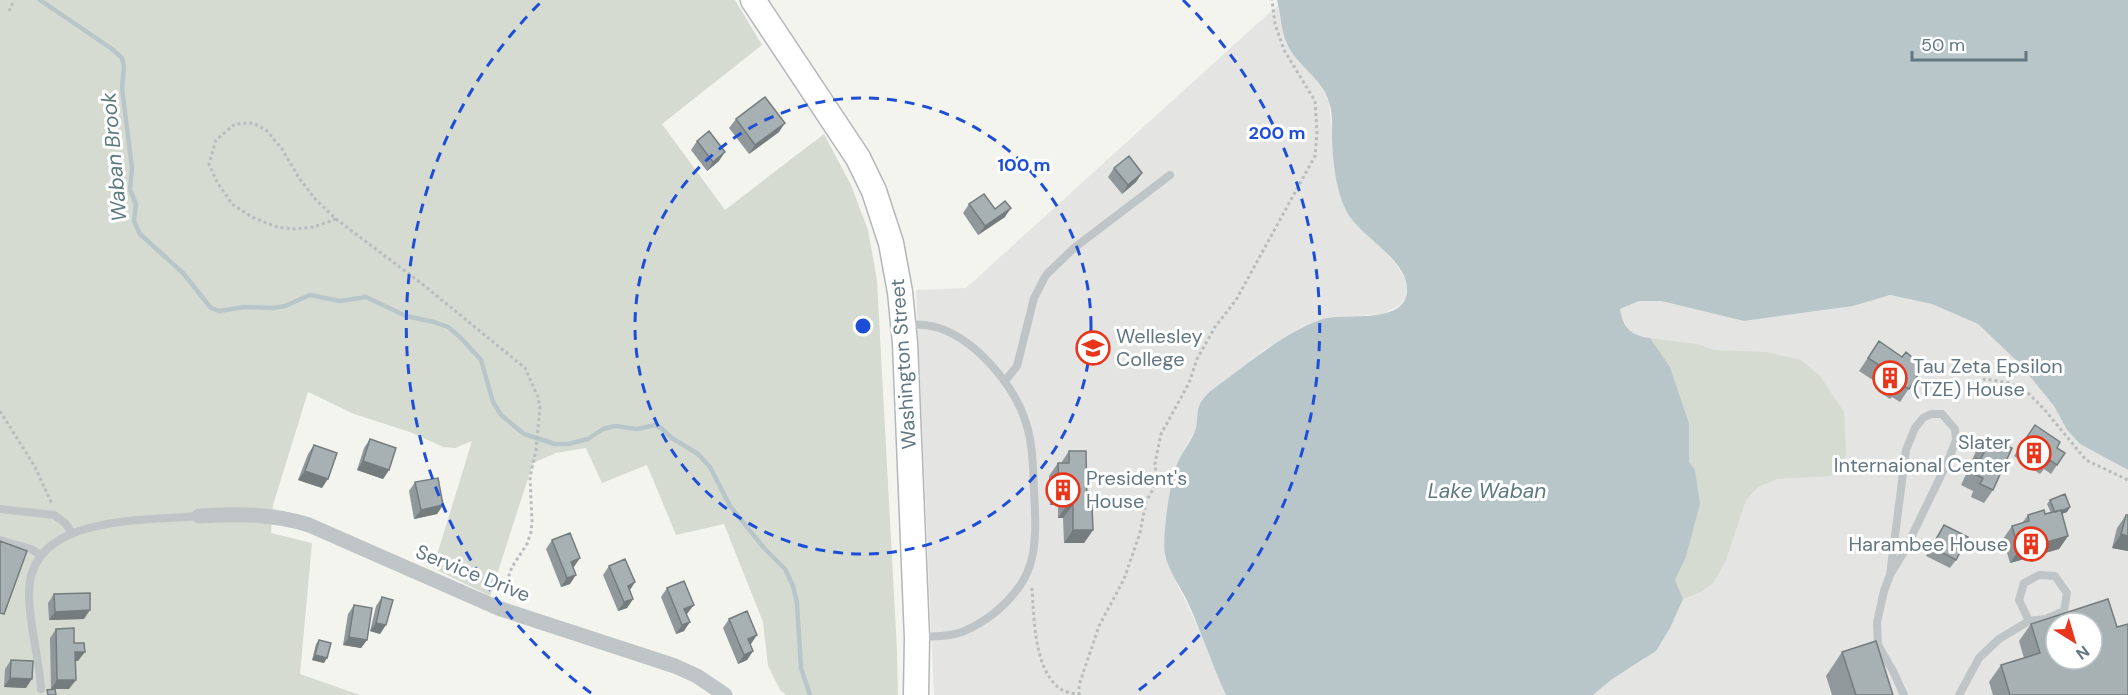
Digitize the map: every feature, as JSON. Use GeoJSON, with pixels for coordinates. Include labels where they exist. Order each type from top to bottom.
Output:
{"type":"FeatureCollection","features":[{"type":"Feature","properties":{"kind":"main road","name":"Washington Street"},"geometry":{"type":"LineString","coordinates":[[753,0],[839,127],[867,175],[891,243],[903,325],[917,638],[916,695]]}},
{"type":"Feature","properties":{"kind":"street","name":"Service Drive"},"geometry":{"type":"LineString","coordinates":[[199,516],[254,514],[292,520],[318,529],[498,608],[664,661],[697,676],[725,695]]}},
{"type":"Feature","properties":{"kind":"lane"},"geometry":{"type":"LineString","coordinates":[[1005,381],[1017,366],[1034,298],[1046,275],[1074,248],[1170,175]]}},
{"type":"Feature","properties":{"kind":"lane"},"geometry":{"type":"LineString","coordinates":[[903,325],[927,325],[946,331],[976,352],[1005,381],[1022,411],[1031,442],[1035,525],[1034,547],[1030,564],[1017,590],[1002,605],[978,623],[961,632],[917,638]]}},
{"type":"Feature","properties":{"kind":"lane"},"geometry":{"type":"LineString","coordinates":[[1890,575],[1906,450],[1915,428],[1923,418],[1931,414],[1942,414],[1956,429],[1956,440],[1909,542],[1890,575],[1877,622],[1878,645],[1904,695]]}},
{"type":"Feature","properties":{"kind":"lane"},"geometry":{"type":"LineString","coordinates":[[0,509],[54,515],[65,523],[72,533]]}},
{"type":"Feature","properties":{"kind":"lane"},"geometry":{"type":"LineString","coordinates":[[41,689],[29,593],[32,570],[41,555],[72,533],[110,524],[199,516]]}},
{"type":"Feature","properties":{"kind":"lane"},"geometry":{"type":"LineString","coordinates":[[0,540],[31,549],[41,555]]}},
{"type":"Feature","properties":{"kind":"lane"},"geometry":{"type":"LineString","coordinates":[[1959,695],[1979,658],[1999,639],[2029,621],[2046,619],[2064,611],[2067,593],[2055,576],[2039,575],[2024,583],[2019,600],[2029,621]]}},
{"type":"Feature","properties":{"kind":"path"},"geometry":{"type":"LineString","coordinates":[[9,11],[14,0]]}},
{"type":"Feature","properties":{"kind":"path"},"geometry":{"type":"LineString","coordinates":[[1031,579],[1034,623],[1043,664],[1057,687],[1079,695],[1079,685],[1099,626],[1124,579],[1140,533],[1146,502],[1156,482],[1155,463],[1161,434],[1190,383],[1197,359],[1210,335],[1236,300],[1315,156],[1317,132],[1315,101],[1284,50],[1275,24],[1272,0]]}},
{"type":"Feature","properties":{"kind":"path"},"geometry":{"type":"LineString","coordinates":[[336,219],[314,227],[295,229],[277,227],[252,217],[232,204],[217,182],[210,164],[216,140],[235,124],[253,123],[266,130],[282,149],[299,178],[316,200],[336,219],[430,290],[525,368],[538,397],[536,450],[530,477],[533,510],[531,532],[512,567],[498,608]]}},
{"type":"Feature","properties":{"kind":"path"},"geometry":{"type":"LineString","coordinates":[[1973,387],[1985,379],[2008,382],[2028,393],[2086,460],[2128,480]]}},
{"type":"Feature","properties":{"kind":"path"},"geometry":{"type":"LineString","coordinates":[[0,411],[35,467],[52,502],[54,515]]}},
{"type":"Feature","properties":{"kind":"shaded area"},"geometry":{"type":"Polygon","coordinates":[[[0,0],[735,0],[762,45],[662,124],[725,210],[824,134],[851,185],[868,230],[877,280],[898,695],[786,695],[780,690],[768,666],[763,622],[724,524],[676,535],[647,465],[602,483],[586,448],[556,453],[533,463],[490,596],[433,568],[472,441],[455,448],[443,447],[410,432],[354,414],[308,392],[273,505],[271,533],[312,543],[300,674],[360,695],[0,695],[0,0]]]}},
{"type":"Feature","properties":{"kind":"shaded area","name":"Wellesley College"},"geometry":{"type":"Polygon","coordinates":[[[1280,3],[1286,44],[1321,86],[1329,102],[1338,184],[1351,218],[1396,264],[1405,279],[1407,289],[1400,305],[1384,314],[1320,320],[1264,350],[1228,378],[1198,411],[1196,429],[1178,462],[1172,479],[1165,552],[1170,569],[1202,635],[1226,695],[934,695],[916,290],[966,288],[1280,3]]]}},
{"type":"Feature","properties":{"kind":"shaded area"},"geometry":{"type":"Polygon","coordinates":[[[1890,295],[1932,304],[1978,324],[2019,363],[2054,406],[2067,430],[2080,444],[2128,470],[2128,695],[1593,695],[1611,680],[1645,659],[1636,336],[1628,328],[1620,309],[1639,301],[1661,301],[1744,321],[1853,306],[1890,295]]]}},
{"type":"Feature","properties":{"kind":"shaded area"},"geometry":{"type":"Polygon","coordinates":[[[1650,338],[1697,344],[1714,350],[1766,352],[1801,360],[1820,376],[1844,412],[1846,452],[1843,468],[1830,476],[1777,479],[1758,487],[1746,500],[1726,560],[1714,582],[1701,592],[1683,599],[1675,580],[1686,557],[1700,503],[1689,462],[1689,423],[1670,367],[1650,338]]]}},
{"type":"Feature","properties":{"kind":"water","name":"Lake Waban"},"geometry":{"type":"Polygon","coordinates":[[[1277,0],[2128,0],[2128,470],[2080,444],[2067,430],[2054,406],[2019,363],[1978,324],[1932,304],[1890,295],[1853,306],[1744,321],[1661,301],[1639,301],[1620,309],[1621,316],[1629,330],[1650,338],[1670,367],[1689,423],[1689,462],[1695,470],[1700,504],[1686,557],[1675,580],[1683,599],[1670,628],[1656,651],[1611,680],[1593,695],[1226,695],[1193,614],[1169,567],[1164,546],[1172,483],[1177,464],[1196,428],[1199,405],[1213,389],[1295,331],[1330,318],[1384,314],[1403,302],[1407,291],[1406,280],[1394,260],[1357,225],[1345,209],[1334,168],[1332,116],[1329,102],[1321,86],[1291,52],[1283,34],[1277,0]]]}},
{"type":"Feature","properties":{"kind":"building"},"geometry":{"type":"Polygon","coordinates":[[[765,97],[785,123],[755,145],[736,119],[765,97]]]}},
{"type":"Feature","properties":{"kind":"building"},"geometry":{"type":"Polygon","coordinates":[[[709,131],[725,152],[713,162],[697,141],[709,131]]]}},
{"type":"Feature","properties":{"kind":"building"},"geometry":{"type":"Polygon","coordinates":[[[1129,156],[1142,173],[1128,185],[1114,168],[1129,156]]]}},
{"type":"Feature","properties":{"kind":"building"},"geometry":{"type":"Polygon","coordinates":[[[984,194],[995,209],[1005,201],[1011,208],[985,226],[969,204],[984,194]]]}},
{"type":"Feature","properties":{"kind":"building"},"geometry":{"type":"Polygon","coordinates":[[[1879,341],[1902,357],[1906,352],[1923,367],[1909,389],[1887,378],[1891,373],[1868,358],[1879,341]]]}},
{"type":"Feature","properties":{"kind":"building"},"geometry":{"type":"Polygon","coordinates":[[[2035,425],[2060,442],[2057,448],[2065,453],[2057,465],[2050,460],[2047,465],[2020,447],[2035,425]]]}},
{"type":"Feature","properties":{"kind":"building"},"geometry":{"type":"Polygon","coordinates":[[[1986,436],[2012,448],[1993,490],[1980,484],[1983,478],[1970,472],[1976,458],[1980,460],[1985,451],[1980,449],[1986,436]]]}},
{"type":"Feature","properties":{"kind":"building"},"geometry":{"type":"Polygon","coordinates":[[[370,439],[396,448],[389,470],[363,461],[370,439]]]}},
{"type":"Feature","properties":{"kind":"building"},"geometry":{"type":"Polygon","coordinates":[[[314,445],[337,453],[328,479],[305,471],[314,445]]]}},
{"type":"Feature","properties":{"kind":"building"},"geometry":{"type":"Polygon","coordinates":[[[1069,451],[1086,451],[1087,505],[1092,505],[1093,530],[1073,530],[1073,505],[1067,505],[1067,492],[1059,492],[1058,463],[1069,463],[1069,451]]]}},
{"type":"Feature","properties":{"kind":"building"},"geometry":{"type":"Polygon","coordinates":[[[438,478],[443,505],[421,510],[415,482],[438,478]]]}},
{"type":"Feature","properties":{"kind":"building"},"geometry":{"type":"Polygon","coordinates":[[[2065,494],[2070,507],[2055,512],[2050,500],[2065,494]]]}},
{"type":"Feature","properties":{"kind":"building"},"geometry":{"type":"Polygon","coordinates":[[[2044,510],[2045,514],[2061,510],[2068,536],[2019,550],[2012,526],[2029,521],[2028,515],[2044,510]]]}},
{"type":"Feature","properties":{"kind":"building"},"geometry":{"type":"Polygon","coordinates":[[[2126,515],[2128,515],[2128,536],[2121,534],[2126,515]]]}},
{"type":"Feature","properties":{"kind":"building"},"geometry":{"type":"Polygon","coordinates":[[[1944,525],[1968,537],[1956,560],[1932,547],[1944,525]]]}},
{"type":"Feature","properties":{"kind":"building"},"geometry":{"type":"Polygon","coordinates":[[[570,533],[580,558],[571,562],[576,575],[567,578],[552,540],[570,533]]]}},
{"type":"Feature","properties":{"kind":"building"},"geometry":{"type":"Polygon","coordinates":[[[0,541],[27,551],[4,614],[0,613],[0,541]]]}},
{"type":"Feature","properties":{"kind":"building"},"geometry":{"type":"Polygon","coordinates":[[[625,559],[635,582],[628,586],[633,599],[624,602],[609,566],[625,559]]]}},
{"type":"Feature","properties":{"kind":"building"},"geometry":{"type":"Polygon","coordinates":[[[684,581],[694,605],[684,609],[690,622],[682,625],[667,588],[684,581]]]}},
{"type":"Feature","properties":{"kind":"building"},"geometry":{"type":"Polygon","coordinates":[[[90,593],[90,610],[55,612],[54,594],[90,593]]]}},
{"type":"Feature","properties":{"kind":"building"},"geometry":{"type":"Polygon","coordinates":[[[382,597],[393,600],[386,625],[376,623],[382,597]]]}},
{"type":"Feature","properties":{"kind":"building"},"geometry":{"type":"Polygon","coordinates":[[[2108,599],[2117,627],[2128,624],[2128,695],[2010,695],[2001,665],[2040,653],[2031,624],[2044,620],[2044,671],[2104,671],[2104,611],[2071,611],[2108,599]]]}},
{"type":"Feature","properties":{"kind":"building"},"geometry":{"type":"Polygon","coordinates":[[[354,605],[372,608],[367,640],[349,637],[354,605]]]}},
{"type":"Feature","properties":{"kind":"building"},"geometry":{"type":"Polygon","coordinates":[[[747,611],[757,635],[748,639],[753,651],[744,655],[729,619],[747,611]]]}},
{"type":"Feature","properties":{"kind":"building"},"geometry":{"type":"Polygon","coordinates":[[[74,628],[74,643],[84,643],[85,652],[75,652],[76,680],[57,680],[56,629],[74,628]]]}},
{"type":"Feature","properties":{"kind":"building"},"geometry":{"type":"Polygon","coordinates":[[[319,640],[331,643],[327,658],[315,655],[319,640]]]}},
{"type":"Feature","properties":{"kind":"building"},"geometry":{"type":"Polygon","coordinates":[[[1876,641],[1893,695],[1856,695],[1842,652],[1876,641]]]}},
{"type":"Feature","properties":{"kind":"building"},"geometry":{"type":"Polygon","coordinates":[[[11,660],[33,661],[32,679],[10,678],[11,660]]]}},
{"type":"Feature","properties":{"kind":"building"},"geometry":{"type":"Polygon","coordinates":[[[55,689],[56,695],[48,695],[47,690],[55,689]]]}},
{"type":"Feature","properties":{"kind":"waterway","name":"Waban Brook"},"geometry":{"type":"LineString","coordinates":[[40,0],[122,58],[124,67],[122,88],[132,168],[130,190],[136,204],[134,221],[140,234],[183,273],[211,308],[219,311],[245,307],[273,308],[285,306],[310,295],[340,301],[366,297],[406,316],[448,327],[461,338],[481,360],[493,402],[501,415],[524,434],[555,444],[568,444],[588,439],[603,429],[615,426],[637,429],[655,425],[661,428],[672,438],[698,454],[710,467],[730,506],[764,548],[785,569],[793,586],[797,603],[801,668],[810,695]]}},
{"type":"Feature","properties":{"kind":"place","name":"Wellesley College"},"geometry":{"type":"Point","coordinates":[1093,348]}},
{"type":"Feature","properties":{"kind":"place","name":"Tau Zeta Epsilon (TZE) House"},"geometry":{"type":"Point","coordinates":[1890,378]}},
{"type":"Feature","properties":{"kind":"place","name":"Slater Internaional Center"},"geometry":{"type":"Point","coordinates":[2034,453]}},
{"type":"Feature","properties":{"kind":"place","name":"President's House"},"geometry":{"type":"Point","coordinates":[1063,490]}},
{"type":"Feature","properties":{"kind":"place","name":"Harambee House"},"geometry":{"type":"Point","coordinates":[2031,544]}}]}
